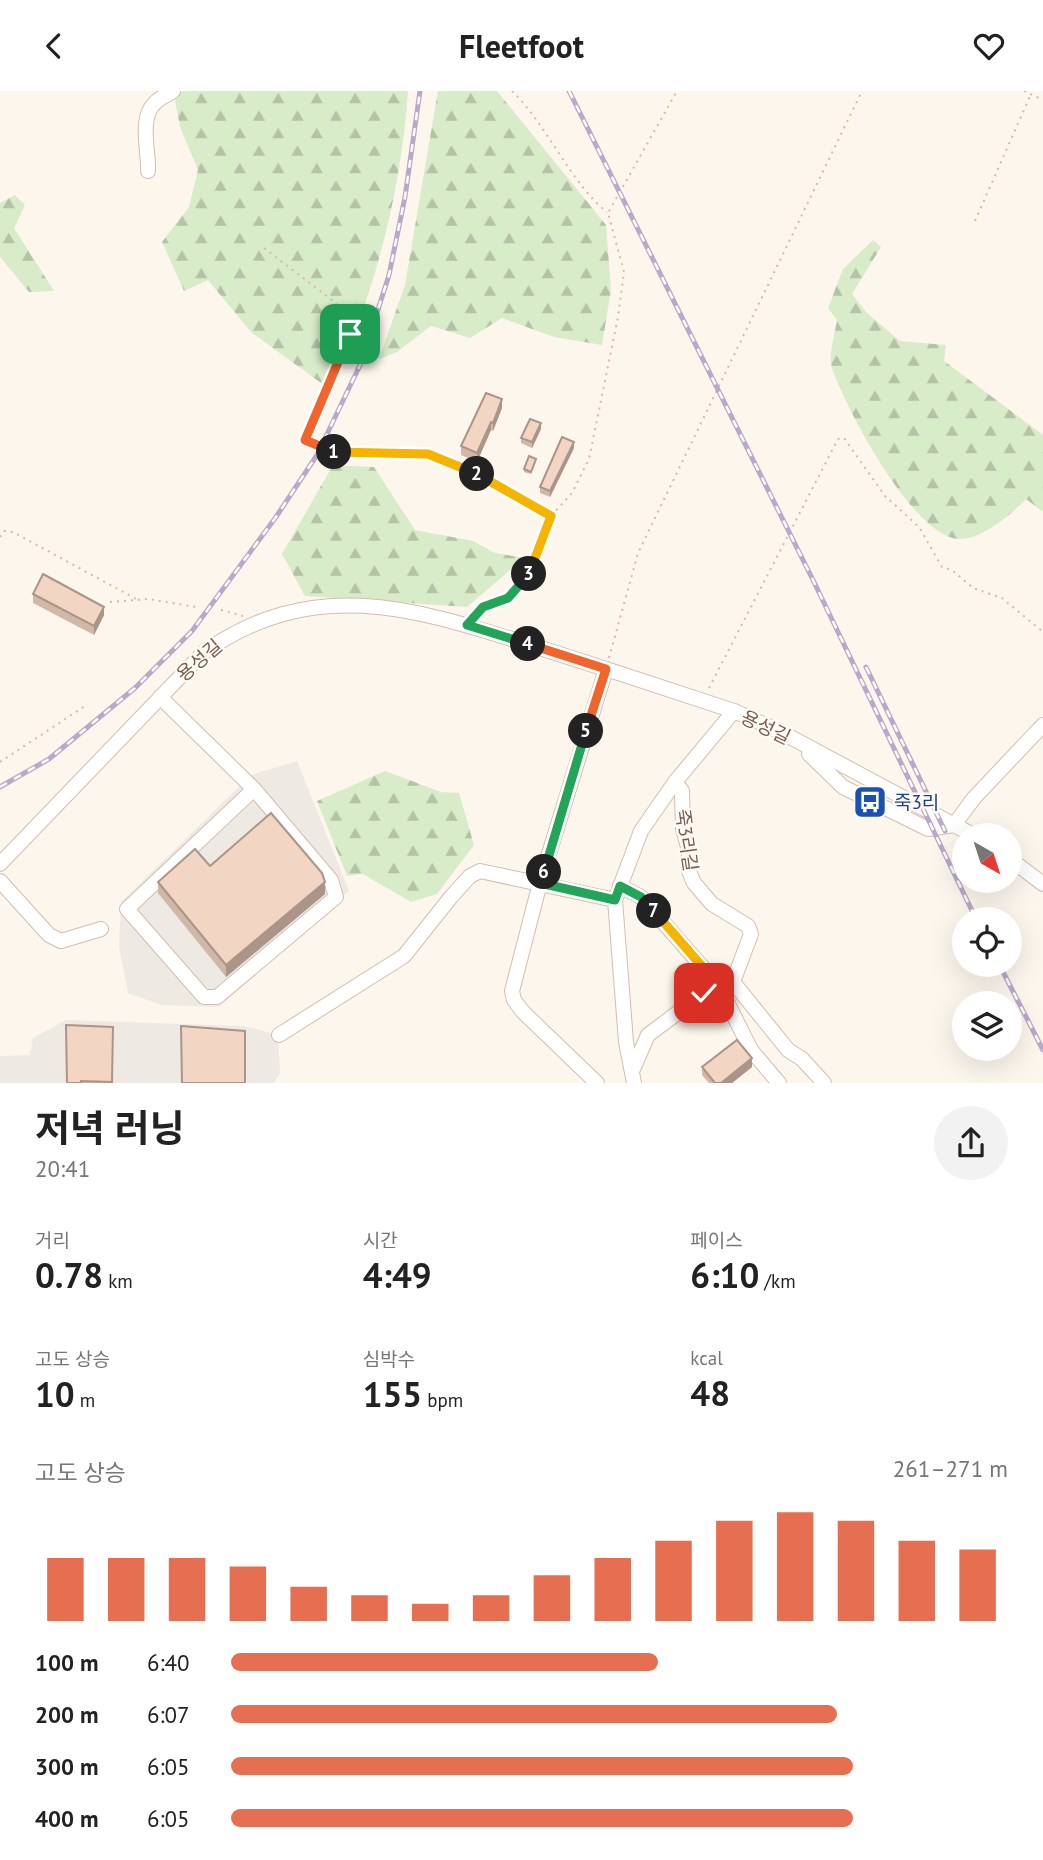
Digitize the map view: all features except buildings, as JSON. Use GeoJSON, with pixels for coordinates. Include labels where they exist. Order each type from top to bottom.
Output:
{"type":"FeatureCollection","features":[{"type":"Feature","properties":{"kind":"street"},"geometry":{"type":"LineString","coordinates":[[148,171],[149,147],[145,135],[147,118],[153,104],[173,91]]}},
{"type":"Feature","properties":{"kind":"street","name":"용성길"},"geometry":{"type":"LineString","coordinates":[[0,864],[202,653],[231,633],[260,620],[326,605],[366,604],[398,608],[467,625],[734,711],[952,824]]}},
{"type":"Feature","properties":{"kind":"street"},"geometry":{"type":"LineString","coordinates":[[597,1083],[514,1000],[513,978],[606,669]]}},
{"type":"Feature","properties":{"kind":"street"},"geometry":{"type":"LineString","coordinates":[[160,697],[254,789],[331,880],[336,897],[217,997],[204,997],[127,909],[254,789]]}},
{"type":"Feature","properties":{"kind":"street","name":"죽3리길"},"geometry":{"type":"LineString","coordinates":[[633,1076],[626,1042],[618,893],[641,831],[675,782],[734,711]]}},
{"type":"Feature","properties":{"kind":"street"},"geometry":{"type":"LineString","coordinates":[[955,823],[974,798],[1043,725]]}},
{"type":"Feature","properties":{"kind":"street","name":"죽3리길"},"geometry":{"type":"LineString","coordinates":[[633,1076],[648,1035],[694,1000],[726,984],[751,934],[748,926],[712,904],[694,883],[689,871],[689,851],[683,829],[682,791],[675,782]]}},
{"type":"Feature","properties":{"kind":"street"},"geometry":{"type":"LineString","coordinates":[[1022,868],[1043,884]]}},
{"type":"Feature","properties":{"kind":"street"},"geometry":{"type":"LineString","coordinates":[[279,1035],[404,956],[470,876],[480,871],[540,883],[641,897],[788,1051],[802,1059],[824,1083]]}},
{"type":"Feature","properties":{"kind":"street"},"geometry":{"type":"LineString","coordinates":[[0,881],[48,935],[61,941],[101,929]]}},
{"type":"Feature","properties":{"kind":"street"},"geometry":{"type":"LineString","coordinates":[[726,984],[751,1050],[779,1083]]}},
{"type":"Feature","properties":{"kind":"path"},"geometry":{"type":"LineString","coordinates":[[467,625],[483,607],[508,598],[520,588],[529,575],[551,516],[572,493],[589,459],[618,317],[624,272],[608,213],[579,182],[545,129],[512,91]]}},
{"type":"Feature","properties":{"kind":"path"},"geometry":{"type":"LineString","coordinates":[[608,213],[677,91]]}},
{"type":"Feature","properties":{"kind":"path"},"geometry":{"type":"LineString","coordinates":[[606,669],[638,553],[862,91]]}},
{"type":"Feature","properties":{"kind":"path"},"geometry":{"type":"LineString","coordinates":[[1024,91],[1043,100]]}},
{"type":"Feature","properties":{"kind":"path"},"geometry":{"type":"LineString","coordinates":[[975,221],[1031,94]]}},
{"type":"Feature","properties":{"kind":"path"},"geometry":{"type":"LineString","coordinates":[[264,248],[336,303],[350,334],[305,440],[339,453],[428,454],[501,485],[551,516]]}},
{"type":"Feature","properties":{"kind":"path"},"geometry":{"type":"LineString","coordinates":[[704,701],[715,674],[838,439],[844,438],[885,496],[919,527],[942,567],[952,570],[973,588],[1002,598],[1043,632]]}},
{"type":"Feature","properties":{"kind":"path"},"geometry":{"type":"LineString","coordinates":[[0,537],[4,531],[13,532],[138,600]]}},
{"type":"Feature","properties":{"kind":"path"},"geometry":{"type":"LineString","coordinates":[[110,602],[171,601],[196,607]]}},
{"type":"Feature","properties":{"kind":"path"},"geometry":{"type":"LineString","coordinates":[[220,611],[260,620]]}},
{"type":"Feature","properties":{"kind":"path"},"geometry":{"type":"LineString","coordinates":[[0,762],[85,706]]}},
{"type":"Feature","properties":{"kind":"shaded area"},"geometry":{"type":"Polygon","coordinates":[[[297,761],[349,891],[219,1007],[161,1005],[128,993],[119,947],[121,902],[251,775],[297,761]]]}},
{"type":"Feature","properties":{"kind":"shaded area"},"geometry":{"type":"Polygon","coordinates":[[[66,1020],[244,1026],[271,1033],[278,1041],[280,1073],[274,1083],[0,1083],[0,1056],[30,1055],[33,1038],[66,1020]]]}},
{"type":"Feature","properties":{"kind":"green space"},"geometry":{"type":"Polygon","coordinates":[[[182,91],[408,91],[397,177],[378,263],[357,326],[321,383],[251,332],[208,280],[184,291],[162,242],[189,207],[198,170],[180,127],[175,100],[182,91]]]}},
{"type":"Feature","properties":{"kind":"green space"},"geometry":{"type":"Polygon","coordinates":[[[438,91],[497,91],[606,225],[611,290],[602,345],[554,337],[502,318],[470,338],[431,326],[397,352],[379,359],[405,285],[438,91]]]}},
{"type":"Feature","properties":{"kind":"green space"},"geometry":{"type":"Polygon","coordinates":[[[15,195],[25,205],[14,228],[54,291],[29,292],[0,257],[0,203],[15,195]]]}},
{"type":"Feature","properties":{"kind":"green space"},"geometry":{"type":"Polygon","coordinates":[[[873,240],[881,247],[852,294],[867,313],[900,341],[946,345],[944,361],[1043,435],[1043,512],[1026,499],[986,531],[959,539],[941,533],[922,517],[902,495],[884,468],[851,411],[832,368],[831,351],[837,320],[828,308],[843,269],[873,240]]]}},
{"type":"Feature","properties":{"kind":"green space"},"geometry":{"type":"Polygon","coordinates":[[[333,465],[374,467],[415,530],[473,541],[495,553],[524,558],[467,607],[305,596],[282,554],[333,465]]]}},
{"type":"Feature","properties":{"kind":"green space"},"geometry":{"type":"Polygon","coordinates":[[[385,771],[441,792],[459,793],[474,845],[437,894],[411,902],[363,874],[347,876],[317,801],[385,771]]]}},
{"type":"Feature","properties":{"kind":"railway"},"geometry":{"type":"LineString","coordinates":[[0,787],[49,759],[135,688],[192,631],[276,517],[317,455],[361,363],[389,275],[405,197],[420,91]]}},
{"type":"Feature","properties":{"kind":"railway"},"geometry":{"type":"LineString","coordinates":[[569,91],[813,580],[970,907]]}},
{"type":"Feature","properties":{"kind":"railway"},"geometry":{"type":"LineString","coordinates":[[866,667],[945,831]]}},
{"type":"Feature","properties":{"kind":"railway"},"geometry":{"type":"LineString","coordinates":[[1006,977],[1043,1050]]}},
{"type":"Feature","properties":{"kind":"place","name":"죽3리"},"geometry":{"type":"Point","coordinates":[870,802]}},
{"type":"Feature","properties":{"kind":"route"},"geometry":{"type":"LineString","coordinates":[[350,334],[305,440],[339,453],[428,454],[501,485],[551,516],[529,575],[520,588],[508,598],[483,607],[467,625],[606,669],[540,883],[615,900],[620,886],[641,897],[719,986],[704,993]]}}]}
